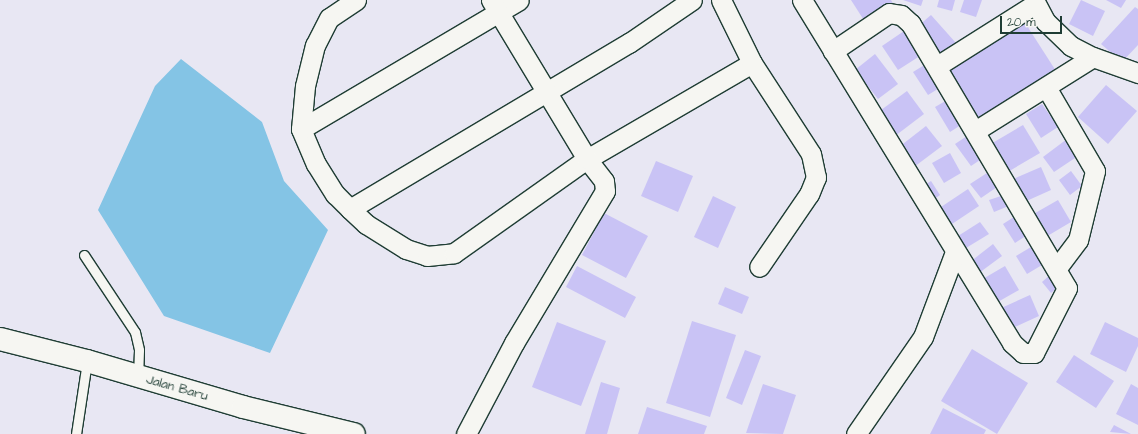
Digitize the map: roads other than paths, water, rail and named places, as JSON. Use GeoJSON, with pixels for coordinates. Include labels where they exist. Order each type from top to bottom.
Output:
{"type":"FeatureCollection","features":[{"type":"Feature","properties":{"kind":"main road","name":"Jalan Baru"},"geometry":{"type":"LineString","coordinates":[[0,339],[87,361],[243,408],[354,434]]}},
{"type":"Feature","properties":{"kind":"street"},"geometry":{"type":"LineString","coordinates":[[356,0],[329,18],[315,45],[305,86],[301,129],[316,164],[335,194],[366,224],[406,249],[427,256],[454,253],[587,159],[752,62]]}},
{"type":"Feature","properties":{"kind":"street"},"geometry":{"type":"LineString","coordinates":[[301,129],[494,6],[519,0]]}},
{"type":"Feature","properties":{"kind":"street"},"geometry":{"type":"LineString","coordinates":[[350,209],[629,43],[692,0]]}},
{"type":"Feature","properties":{"kind":"street"},"geometry":{"type":"LineString","coordinates":[[721,0],[752,62],[811,154],[816,177],[809,194],[759,267]]}},
{"type":"Feature","properties":{"kind":"street"},"geometry":{"type":"LineString","coordinates":[[802,0],[1012,343],[1022,353],[1034,353],[1067,288],[1057,268],[911,24],[901,15],[889,13],[834,51]]}},
{"type":"Feature","properties":{"kind":"street"},"geometry":{"type":"LineString","coordinates":[[937,66],[1035,2],[1055,32],[1071,46],[1093,57],[1138,73]]}},
{"type":"Feature","properties":{"kind":"street"},"geometry":{"type":"LineString","coordinates":[[466,434],[514,343],[604,191],[604,181],[587,159],[494,6]]}},
{"type":"Feature","properties":{"kind":"street"},"geometry":{"type":"LineString","coordinates":[[975,132],[1093,57]]}},
{"type":"Feature","properties":{"kind":"street"},"geometry":{"type":"LineString","coordinates":[[1046,86],[1095,171],[1078,240],[1057,268]]}},
{"type":"Feature","properties":{"kind":"street"},"geometry":{"type":"LineString","coordinates":[[856,434],[923,337],[955,252]]}},
{"type":"Feature","properties":{"kind":"lane"},"geometry":{"type":"LineString","coordinates":[[84,255],[135,332],[139,350],[138,377]]}},
{"type":"Feature","properties":{"kind":"lane"},"geometry":{"type":"LineString","coordinates":[[76,434],[87,361]]}},
{"type":"Feature","properties":{"kind":"water"},"geometry":{"type":"Polygon","coordinates":[[[181,59],[262,122],[284,181],[328,230],[270,353],[164,316],[98,210],[155,86],[181,59]]]}}]}
